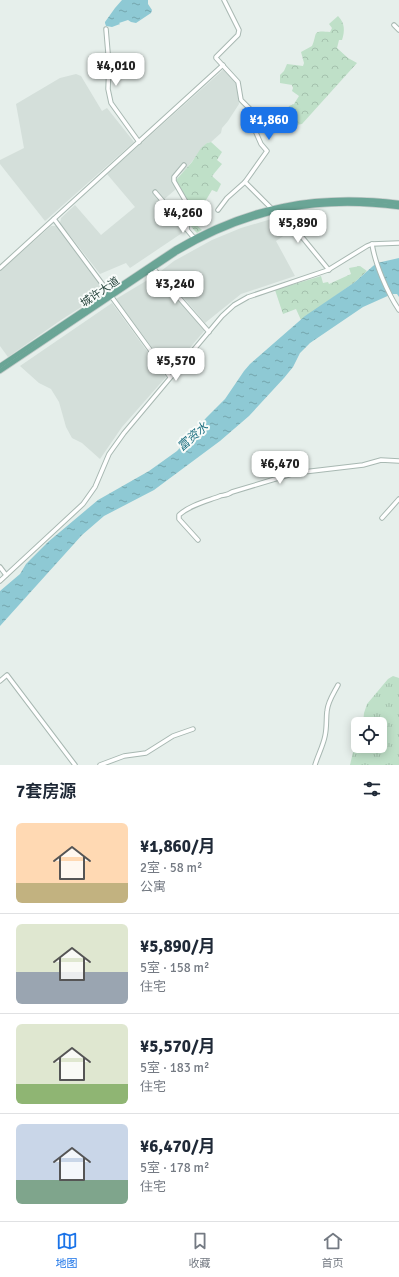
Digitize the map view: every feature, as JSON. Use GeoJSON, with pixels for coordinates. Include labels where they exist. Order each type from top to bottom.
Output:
{"type":"FeatureCollection","features":[{"type":"Feature","properties":{"kind":"main road","name":"城许大道"},"geometry":{"type":"LineString","coordinates":[[0,370],[175,249],[194,238],[235,219],[306,202],[363,200],[399,203]]}},
{"type":"Feature","properties":{"kind":"main road","name":"城许大道"},"geometry":{"type":"LineString","coordinates":[[0,366],[176,252],[208,235],[247,219],[273,210],[302,206],[363,204],[399,207]]}},
{"type":"Feature","properties":{"kind":"street"},"geometry":{"type":"LineString","coordinates":[[218,210],[227,198],[245,182],[267,151],[261,144],[254,128],[252,112],[241,100],[237,81],[216,57],[238,35],[239,30],[224,0]]}},
{"type":"Feature","properties":{"kind":"street"},"geometry":{"type":"LineString","coordinates":[[394,25],[399,30]]}},
{"type":"Feature","properties":{"kind":"street"},"geometry":{"type":"LineString","coordinates":[[106,29],[109,65],[108,89],[110,103],[139,142]]}},
{"type":"Feature","properties":{"kind":"street"},"geometry":{"type":"LineString","coordinates":[[0,268],[223,65]]}},
{"type":"Feature","properties":{"kind":"street"},"geometry":{"type":"LineString","coordinates":[[184,165],[174,177],[174,181],[189,207],[187,229]]}},
{"type":"Feature","properties":{"kind":"street"},"geometry":{"type":"LineString","coordinates":[[245,182],[302,237],[329,270]]}},
{"type":"Feature","properties":{"kind":"street"},"geometry":{"type":"LineString","coordinates":[[155,192],[194,238]]}},
{"type":"Feature","properties":{"kind":"street"},"geometry":{"type":"LineString","coordinates":[[54,219],[170,378]]}},
{"type":"Feature","properties":{"kind":"street"},"geometry":{"type":"LineString","coordinates":[[0,581],[83,504],[95,487],[107,459],[118,441],[226,312],[242,300],[254,294],[329,270],[358,251],[372,244],[399,243]]}},
{"type":"Feature","properties":{"kind":"street"},"geometry":{"type":"LineString","coordinates":[[372,244],[376,262],[391,297],[399,310]]}},
{"type":"Feature","properties":{"kind":"street"},"geometry":{"type":"LineString","coordinates":[[153,268],[209,332]]}},
{"type":"Feature","properties":{"kind":"street"},"geometry":{"type":"LineString","coordinates":[[198,540],[180,519],[179,515],[190,508],[220,496],[295,473],[363,465],[381,460],[399,461]]}},
{"type":"Feature","properties":{"kind":"street"},"geometry":{"type":"LineString","coordinates":[[382,518],[399,499]]}},
{"type":"Feature","properties":{"kind":"street"},"geometry":{"type":"LineString","coordinates":[[0,567],[6,575]]}},
{"type":"Feature","properties":{"kind":"street"},"geometry":{"type":"LineString","coordinates":[[0,681],[7,675],[75,765]]}},
{"type":"Feature","properties":{"kind":"street"},"geometry":{"type":"LineString","coordinates":[[315,765],[317,756],[326,735],[326,713],[328,704],[338,685]]}},
{"type":"Feature","properties":{"kind":"street"},"geometry":{"type":"LineString","coordinates":[[100,765],[124,756],[146,753],[173,736],[193,729]]}},
{"type":"Feature","properties":{"kind":"shaded area"},"geometry":{"type":"Polygon","coordinates":[[[224,69],[236,82],[239,104],[222,128],[221,133],[211,142],[207,143],[176,180],[172,181],[176,189],[161,202],[185,231],[130,268],[126,263],[100,274],[60,223],[61,218],[75,205],[101,235],[135,207],[107,174],[224,69]]]}},
{"type":"Feature","properties":{"kind":"shaded area"},"geometry":{"type":"Polygon","coordinates":[[[76,74],[81,76],[102,111],[107,108],[134,142],[45,221],[0,164],[0,160],[24,148],[16,104],[60,78],[76,74]]]}},
{"type":"Feature","properties":{"kind":"shaded area"},"geometry":{"type":"Polygon","coordinates":[[[278,217],[292,230],[276,241],[295,276],[241,294],[205,323],[161,271],[174,261],[212,240],[241,228],[278,217]]]}},
{"type":"Feature","properties":{"kind":"shaded area"},"geometry":{"type":"Polygon","coordinates":[[[51,226],[57,226],[100,285],[101,292],[100,295],[8,357],[0,346],[0,271],[51,226]]]}},
{"type":"Feature","properties":{"kind":"shaded area"},"geometry":{"type":"Polygon","coordinates":[[[156,275],[205,330],[171,370],[168,369],[116,299],[156,275]]]}},
{"type":"Feature","properties":{"kind":"shaded area"},"geometry":{"type":"Polygon","coordinates":[[[112,303],[166,377],[122,427],[100,459],[82,443],[72,438],[66,427],[59,402],[51,389],[39,383],[20,366],[112,303]]]}},
{"type":"Feature","properties":{"kind":"green space"},"geometry":{"type":"Polygon","coordinates":[[[338,16],[342,21],[344,33],[342,40],[339,40],[337,48],[348,58],[357,63],[302,124],[296,125],[285,115],[289,106],[294,104],[299,96],[292,91],[292,85],[280,83],[280,75],[284,71],[287,64],[303,66],[304,63],[301,52],[312,46],[316,33],[330,32],[332,28],[329,24],[338,16]]]}},
{"type":"Feature","properties":{"kind":"green space"},"geometry":{"type":"Polygon","coordinates":[[[211,142],[222,152],[217,160],[222,164],[212,176],[221,184],[217,192],[212,190],[203,205],[200,203],[193,211],[198,216],[193,222],[202,230],[197,233],[190,223],[190,211],[176,180],[192,162],[201,148],[207,143],[211,142]]]}},
{"type":"Feature","properties":{"kind":"green space"},"geometry":{"type":"Polygon","coordinates":[[[360,266],[367,271],[355,282],[301,320],[296,309],[283,314],[275,290],[321,276],[323,283],[328,282],[329,284],[351,274],[349,268],[360,266]]]}},
{"type":"Feature","properties":{"kind":"green space"},"geometry":{"type":"Polygon","coordinates":[[[393,676],[399,678],[399,765],[350,765],[353,753],[387,753],[387,717],[364,717],[367,704],[388,679],[393,676]]]}},
{"type":"Feature","properties":{"kind":"water"},"geometry":{"type":"Polygon","coordinates":[[[122,0],[148,0],[148,4],[152,10],[151,13],[136,23],[128,20],[112,27],[106,26],[105,22],[122,0]]]}},
{"type":"Feature","properties":{"kind":"water","name":"富资水"},"geometry":{"type":"Polygon","coordinates":[[[399,258],[399,297],[397,294],[392,294],[363,307],[310,343],[300,353],[293,367],[284,378],[249,416],[220,441],[154,490],[104,516],[82,535],[0,626],[0,591],[20,574],[26,564],[48,542],[98,500],[149,471],[177,451],[225,399],[250,364],[305,316],[355,282],[377,263],[399,258]]]}}]}
